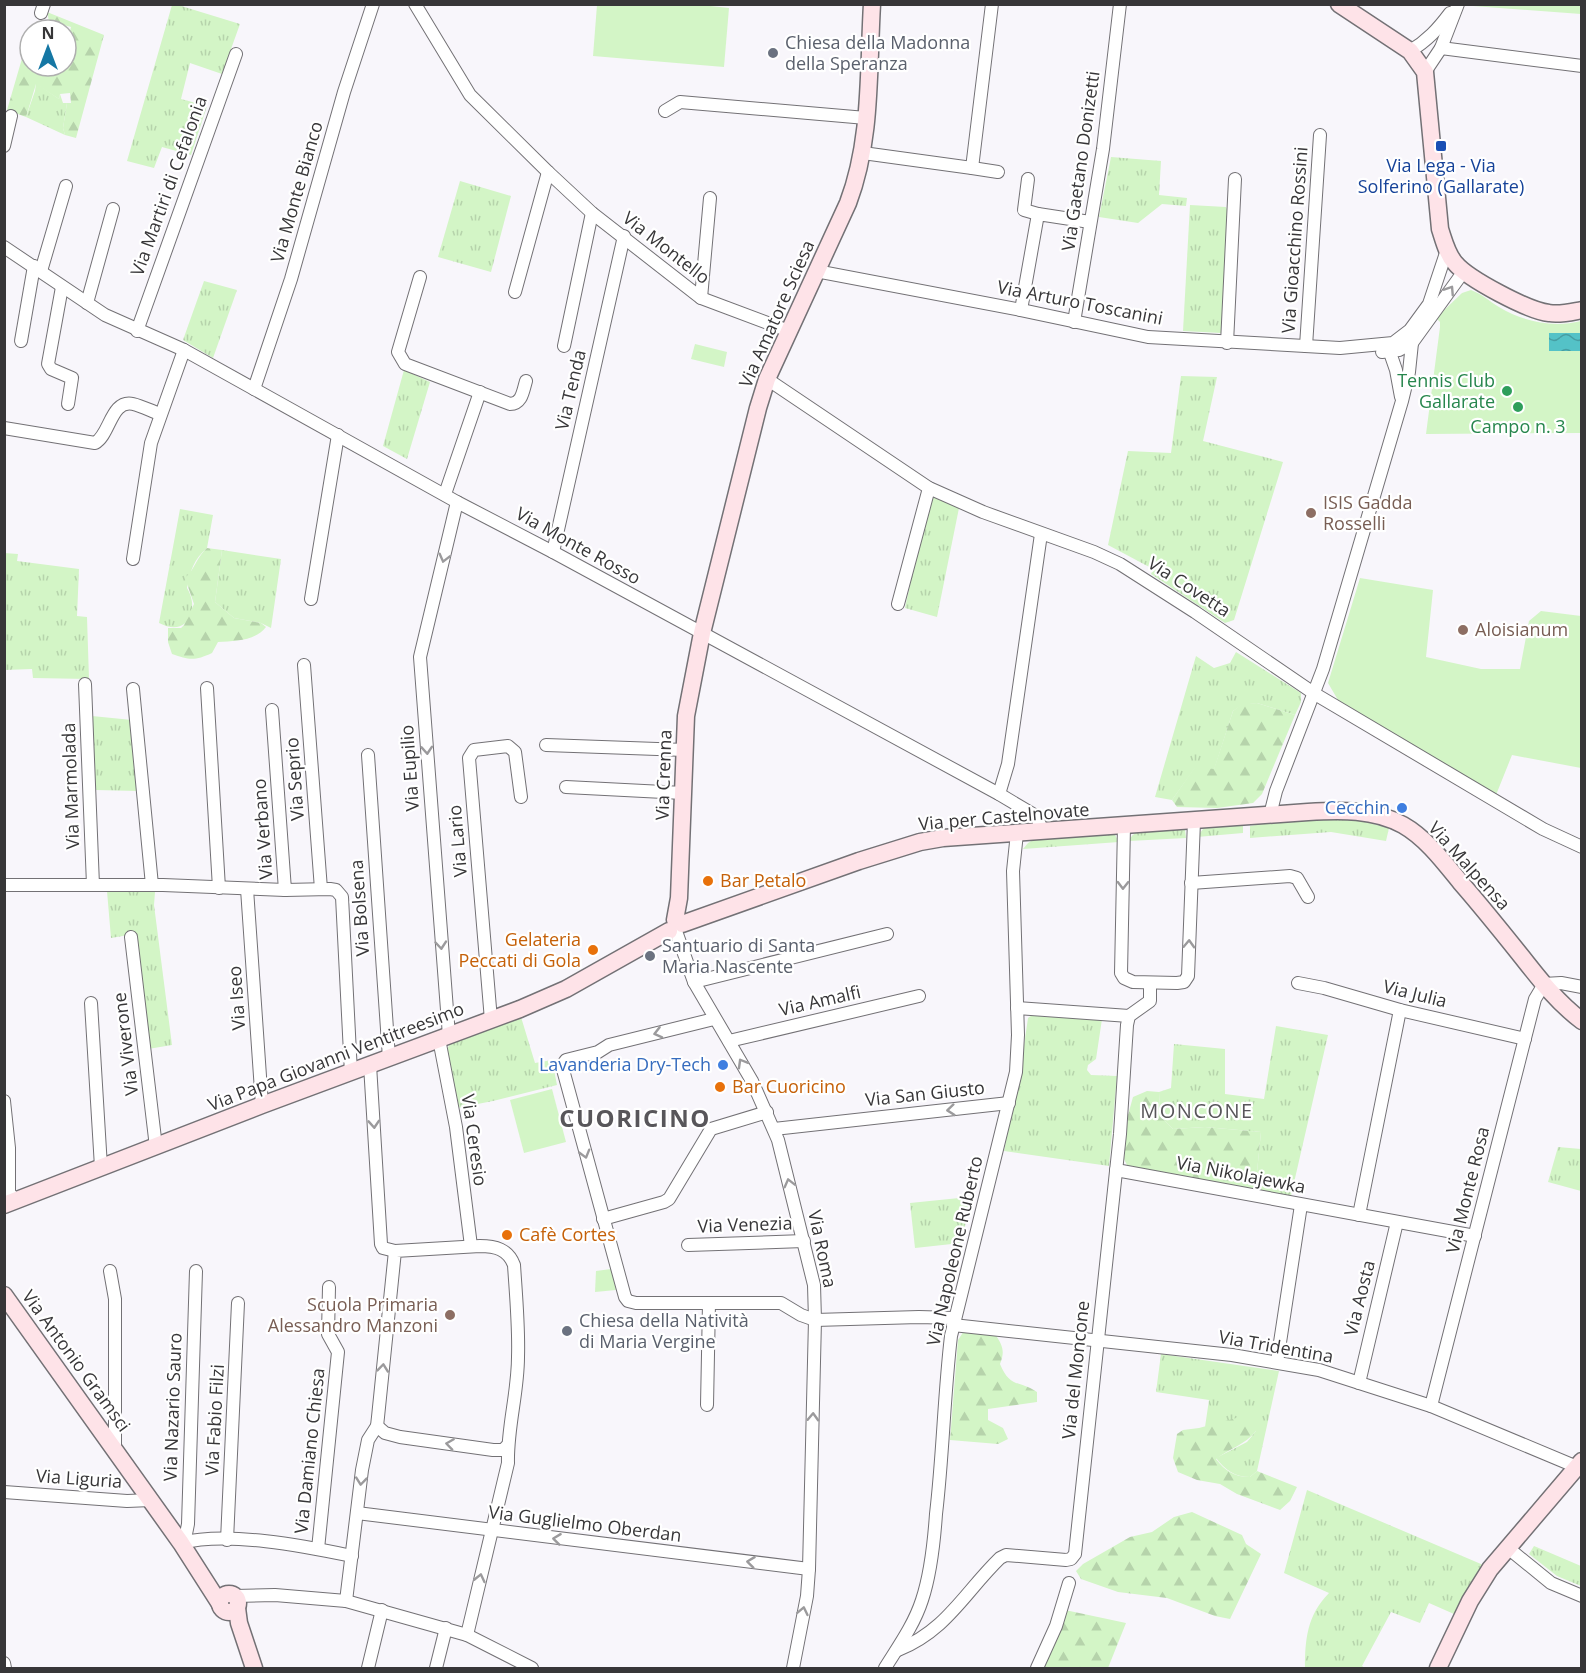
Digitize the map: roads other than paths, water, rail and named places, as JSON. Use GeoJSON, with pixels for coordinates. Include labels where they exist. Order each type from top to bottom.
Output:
{"type":"FeatureCollection","features":[{"type":"Feature","properties":{"kind":"street","name":"Via Monte Bianco"},"geometry":{"type":"LineString","coordinates":[[254,389],[291,279],[344,92],[373,4]]}},
{"type":"Feature","properties":{"kind":"street"},"geometry":{"type":"LineString","coordinates":[[401,4],[419,6]]}},
{"type":"Feature","properties":{"kind":"street","name":"Via Amatore Sciesa"},"geometry":{"type":"LineString","coordinates":[[702,633],[767,379],[858,178],[866,118],[872,4]]}},
{"type":"Feature","properties":{"kind":"street"},"geometry":{"type":"LineString","coordinates":[[972,168],[992,4]]}},
{"type":"Feature","properties":{"kind":"street","name":"Via Gaetano Donizetti"},"geometry":{"type":"LineString","coordinates":[[1074,322],[1103,148],[1120,4]]}},
{"type":"Feature","properties":{"kind":"street"},"geometry":{"type":"LineString","coordinates":[[1339,4],[1410,51],[1425,72],[1440,229],[1454,263],[1497,291],[1536,310],[1549,313],[1581,310]]}},
{"type":"Feature","properties":{"kind":"street"},"geometry":{"type":"LineString","coordinates":[[1410,51],[1423,44],[1457,4]]}},
{"type":"Feature","properties":{"kind":"street"},"geometry":{"type":"LineString","coordinates":[[1425,72],[1441,48],[1457,4]]}},
{"type":"Feature","properties":{"kind":"street","name":"Via Montello"},"geometry":{"type":"LineString","coordinates":[[419,6],[470,95],[592,213],[701,298],[789,331]]}},
{"type":"Feature","properties":{"kind":"street"},"geometry":{"type":"LineString","coordinates":[[1441,48],[1581,66]]}},
{"type":"Feature","properties":{"kind":"street","name":"Via Martiri di Cefalonia"},"geometry":{"type":"LineString","coordinates":[[137,331],[236,54]]}},
{"type":"Feature","properties":{"kind":"street"},"geometry":{"type":"LineString","coordinates":[[665,111],[680,102],[866,118]]}},
{"type":"Feature","properties":{"kind":"street"},"geometry":{"type":"LineString","coordinates":[[4,146],[11,116]]}},
{"type":"Feature","properties":{"kind":"street","name":"Via Gioacchino Rossini"},"geometry":{"type":"LineString","coordinates":[[1306,346],[1320,135]]}},
{"type":"Feature","properties":{"kind":"street"},"geometry":{"type":"LineString","coordinates":[[863,153],[998,172]]}},
{"type":"Feature","properties":{"kind":"street"},"geometry":{"type":"LineString","coordinates":[[515,292],[548,172]]}},
{"type":"Feature","properties":{"kind":"street"},"geometry":{"type":"LineString","coordinates":[[1028,179],[1024,210],[1090,222]]}},
{"type":"Feature","properties":{"kind":"street"},"geometry":{"type":"LineString","coordinates":[[1227,343],[1235,179]]}},
{"type":"Feature","properties":{"kind":"street"},"geometry":{"type":"LineString","coordinates":[[21,341],[38,269],[66,186]]}},
{"type":"Feature","properties":{"kind":"street"},"geometry":{"type":"LineString","coordinates":[[701,298],[710,198]]}},
{"type":"Feature","properties":{"kind":"street"},"geometry":{"type":"LineString","coordinates":[[87,303],[113,209]]}},
{"type":"Feature","properties":{"kind":"street"},"geometry":{"type":"LineString","coordinates":[[564,346],[592,213]]}},
{"type":"Feature","properties":{"kind":"street"},"geometry":{"type":"LineString","coordinates":[[1021,310],[1038,214]]}},
{"type":"Feature","properties":{"kind":"street","name":"Via Tenda"},"geometry":{"type":"LineString","coordinates":[[553,552],[624,236]]}},
{"type":"Feature","properties":{"kind":"street","name":"Via Monte Rosso"},"geometry":{"type":"LineString","coordinates":[[4,247],[105,315],[184,350],[457,501],[999,794],[1036,816],[1043,831]]}},
{"type":"Feature","properties":{"kind":"street"},"geometry":{"type":"LineString","coordinates":[[1392,347],[1410,330],[1429,304],[1447,250]]}},
{"type":"Feature","properties":{"kind":"street","name":"Via Arturo Toscanini"},"geometry":{"type":"LineString","coordinates":[[816,271],[1148,337],[1340,348],[1362,353],[1392,347]]}},
{"type":"Feature","properties":{"kind":"street"},"geometry":{"type":"LineString","coordinates":[[1270,815],[1276,791],[1315,694],[1402,401],[1412,344],[1464,271]]}},
{"type":"Feature","properties":{"kind":"street"},"geometry":{"type":"LineString","coordinates":[[420,277],[398,352],[405,364],[510,404],[516,404],[520,400],[526,381]]}},
{"type":"Feature","properties":{"kind":"street"},"geometry":{"type":"LineString","coordinates":[[62,287],[48,364],[51,369],[72,378],[68,404]]}},
{"type":"Feature","properties":{"kind":"street"},"geometry":{"type":"LineString","coordinates":[[1392,347],[1412,344]]}},
{"type":"Feature","properties":{"kind":"street"},"geometry":{"type":"LineString","coordinates":[[1392,347],[1411,359]]}},
{"type":"Feature","properties":{"kind":"street"},"geometry":{"type":"LineString","coordinates":[[1392,347],[1402,401]]}},
{"type":"Feature","properties":{"kind":"street"},"geometry":{"type":"LineString","coordinates":[[133,559],[151,443],[184,350]]}},
{"type":"Feature","properties":{"kind":"street","name":"Via Covetta"},"geometry":{"type":"LineString","coordinates":[[767,379],[929,488],[983,512],[1094,552],[1120,564],[1315,694],[1543,829],[1581,847]]}},
{"type":"Feature","properties":{"kind":"street"},"geometry":{"type":"LineString","coordinates":[[445,494],[480,392]]}},
{"type":"Feature","properties":{"kind":"street"},"geometry":{"type":"LineString","coordinates":[[4,428],[95,443],[103,436],[117,410],[125,404],[131,403],[160,414]]}},
{"type":"Feature","properties":{"kind":"street"},"geometry":{"type":"LineString","coordinates":[[311,599],[338,435]]}},
{"type":"Feature","properties":{"kind":"street"},"geometry":{"type":"LineString","coordinates":[[898,604],[929,488]]}},
{"type":"Feature","properties":{"kind":"street","name":"Via Eupilio"},"geometry":{"type":"LineString","coordinates":[[444,1037],[420,657],[457,501]]}},
{"type":"Feature","properties":{"kind":"street"},"geometry":{"type":"LineString","coordinates":[[999,794],[1008,764],[1041,534]]}},
{"type":"Feature","properties":{"kind":"street","name":"Via Crenna"},"geometry":{"type":"LineString","coordinates":[[676,927],[686,716],[702,633]]}},
{"type":"Feature","properties":{"kind":"street","name":"Via Seprio"},"geometry":{"type":"LineString","coordinates":[[304,665],[321,889]]}},
{"type":"Feature","properties":{"kind":"street","name":"Via Marmolada"},"geometry":{"type":"LineString","coordinates":[[85,684],[93,885]]}},
{"type":"Feature","properties":{"kind":"street"},"geometry":{"type":"LineString","coordinates":[[133,688],[152,885]]}},
{"type":"Feature","properties":{"kind":"street"},"geometry":{"type":"LineString","coordinates":[[207,688],[219,888]]}},
{"type":"Feature","properties":{"kind":"street","name":"Via Verbano"},"geometry":{"type":"LineString","coordinates":[[272,710],[285,890],[321,889]]}},
{"type":"Feature","properties":{"kind":"street"},"geometry":{"type":"LineString","coordinates":[[546,745],[685,750]]}},
{"type":"Feature","properties":{"kind":"street","name":"Via Lario"},"geometry":{"type":"LineString","coordinates":[[491,1020],[469,758],[471,753],[474,750],[497,747],[513,748],[521,797]]}},
{"type":"Feature","properties":{"kind":"street","name":"Via Bolsena"},"geometry":{"type":"LineString","coordinates":[[368,755],[389,1058]]}},
{"type":"Feature","properties":{"kind":"street"},"geometry":{"type":"LineString","coordinates":[[566,787],[683,793]]}},
{"type":"Feature","properties":{"kind":"street","name":"Via Malpensa"},"geometry":{"type":"LineString","coordinates":[[1270,815],[1333,810],[1361,812],[1402,824],[1444,862],[1544,984]]}},
{"type":"Feature","properties":{"kind":"street","name":"Via per Castelnovate"},"geometry":{"type":"LineString","coordinates":[[676,927],[859,861],[920,842],[1270,815]]}},
{"type":"Feature","properties":{"kind":"street"},"geometry":{"type":"LineString","coordinates":[[1124,826],[1121,973],[1128,981],[1178,983],[1187,980],[1194,821]]}},
{"type":"Feature","properties":{"kind":"street","name":"Via Napoleone Ruberto"},"geometry":{"type":"LineString","coordinates":[[885,1668],[898,1650],[920,1607],[929,1577],[938,1499],[947,1371],[954,1322],[1016,1072],[1017,1008],[1013,871],[1017,833]]}},
{"type":"Feature","properties":{"kind":"street"},"geometry":{"type":"LineString","coordinates":[[1191,883],[1290,876],[1297,878],[1308,897]]}},
{"type":"Feature","properties":{"kind":"street"},"geometry":{"type":"LineString","coordinates":[[4,885],[152,885],[285,890]]}},
{"type":"Feature","properties":{"kind":"street","name":"Via Iseo"},"geometry":{"type":"LineString","coordinates":[[247,889],[262,1105]]}},
{"type":"Feature","properties":{"kind":"street"},"geometry":{"type":"LineString","coordinates":[[321,889],[336,890],[342,897],[351,1073]]}},
{"type":"Feature","properties":{"kind":"street","name":"Via Papa Giovanni Ventitreesimo"},"geometry":{"type":"LineString","coordinates":[[9,1203],[262,1105],[491,1020],[566,989],[676,927]]}},
{"type":"Feature","properties":{"kind":"street","name":"Via Roma"},"geometry":{"type":"LineString","coordinates":[[676,927],[694,982],[729,1041],[774,1129],[814,1285],[809,1569],[807,1596],[793,1668]]}},
{"type":"Feature","properties":{"kind":"street"},"geometry":{"type":"LineString","coordinates":[[694,982],[887,934]]}},
{"type":"Feature","properties":{"kind":"street","name":"Via Viverone"},"geometry":{"type":"LineString","coordinates":[[131,937],[156,1146]]}},
{"type":"Feature","properties":{"kind":"street"},"geometry":{"type":"LineString","coordinates":[[1017,1008],[1129,1016],[1150,1001],[1150,983]]}},
{"type":"Feature","properties":{"kind":"street","name":"Via Julia"},"geometry":{"type":"LineString","coordinates":[[1298,983],[1525,1039]]}},
{"type":"Feature","properties":{"kind":"street"},"geometry":{"type":"LineString","coordinates":[[1544,984],[1561,983],[1581,987]]}},
{"type":"Feature","properties":{"kind":"street"},"geometry":{"type":"LineString","coordinates":[[1544,984],[1581,1021]]}},
{"type":"Feature","properties":{"kind":"street","name":"Via Monte Rosa"},"geometry":{"type":"LineString","coordinates":[[1431,1406],[1535,999],[1544,984]]}},
{"type":"Feature","properties":{"kind":"street","name":"Via Amalfi"},"geometry":{"type":"LineString","coordinates":[[729,1041],[919,996]]}},
{"type":"Feature","properties":{"kind":"street","name":"Via Viverone"},"geometry":{"type":"LineString","coordinates":[[91,1003],[101,1167]]}},
{"type":"Feature","properties":{"kind":"street"},"geometry":{"type":"LineString","coordinates":[[1359,1215],[1400,1010]]}},
{"type":"Feature","properties":{"kind":"street","name":"Via del Moncone"},"geometry":{"type":"LineString","coordinates":[[898,1650],[913,1644],[948,1618],[1000,1558],[1006,1555],[1066,1560],[1071,1559],[1075,1554],[1116,1170],[1129,1016]]}},
{"type":"Feature","properties":{"kind":"street"},"geometry":{"type":"LineString","coordinates":[[714,1019],[609,1045],[598,1052],[563,1062],[562,1070],[625,1297],[636,1304],[781,1303],[815,1320]]}},
{"type":"Feature","properties":{"kind":"street","name":"Via Ceresio"},"geometry":{"type":"LineString","coordinates":[[444,1037],[471,1246]]}},
{"type":"Feature","properties":{"kind":"street"},"geometry":{"type":"LineString","coordinates":[[370,1065],[383,1248],[395,1251],[490,1246],[503,1250],[514,1265],[519,1357],[507,1446],[508,1463],[467,1635]]}},
{"type":"Feature","properties":{"kind":"street"},"geometry":{"type":"LineString","coordinates":[[4,1101],[9,1148],[9,1203]]}},
{"type":"Feature","properties":{"kind":"street","name":"Via San Giusto"},"geometry":{"type":"LineString","coordinates":[[774,1129],[1009,1103]]}},
{"type":"Feature","properties":{"kind":"street"},"geometry":{"type":"LineString","coordinates":[[603,1219],[669,1199],[711,1130],[767,1112]]}},
{"type":"Feature","properties":{"kind":"street","name":"Via Nikolajewka"},"geometry":{"type":"LineString","coordinates":[[1116,1170],[1475,1236]]}},
{"type":"Feature","properties":{"kind":"street"},"geometry":{"type":"LineString","coordinates":[[1277,1362],[1301,1205]]}},
{"type":"Feature","properties":{"kind":"street","name":"Via Aosta"},"geometry":{"type":"LineString","coordinates":[[1359,1383],[1397,1222]]}},
{"type":"Feature","properties":{"kind":"street","name":"Via Venezia"},"geometry":{"type":"LineString","coordinates":[[688,1245],[804,1241]]}},
{"type":"Feature","properties":{"kind":"street"},"geometry":{"type":"LineString","coordinates":[[346,1601],[362,1470],[368,1440],[377,1426],[395,1251]]}},
{"type":"Feature","properties":{"kind":"street","name":"Via Antonio Gramsci"},"geometry":{"type":"LineString","coordinates":[[110,1271],[115,1299],[115,1450]]}},
{"type":"Feature","properties":{"kind":"street","name":"Via Nazario Sauro"},"geometry":{"type":"LineString","coordinates":[[181,1543],[188,1524],[196,1271]]}},
{"type":"Feature","properties":{"kind":"street","name":"Via Damiano Chiesa"},"geometry":{"type":"LineString","coordinates":[[318,1549],[338,1352],[328,1334],[329,1287]]}},
{"type":"Feature","properties":{"kind":"street","name":"Via Antonio Gramsci"},"geometry":{"type":"LineString","coordinates":[[4,1295],[194,1562],[231,1603]]}},
{"type":"Feature","properties":{"kind":"street","name":"Via Fabio Filzi"},"geometry":{"type":"LineString","coordinates":[[227,1539],[238,1303]]}},
{"type":"Feature","properties":{"kind":"street"},"geometry":{"type":"LineString","coordinates":[[706,1405],[709,1304]]}},
{"type":"Feature","properties":{"kind":"street","name":"Via Tridentina"},"geometry":{"type":"LineString","coordinates":[[815,1320],[919,1317],[1277,1362],[1319,1371],[1431,1406],[1579,1464]]}},
{"type":"Feature","properties":{"kind":"street"},"geometry":{"type":"LineString","coordinates":[[377,1426],[385,1433],[400,1437],[493,1450],[502,1450],[507,1446]]}},
{"type":"Feature","properties":{"kind":"street"},"geometry":{"type":"LineString","coordinates":[[1438,1668],[1470,1601],[1490,1569],[1579,1464]]}},
{"type":"Feature","properties":{"kind":"street","name":"Via Liguria"},"geometry":{"type":"LineString","coordinates":[[4,1492],[151,1500]]}},
{"type":"Feature","properties":{"kind":"street","name":"Via Guglielmo Oberdan"},"geometry":{"type":"LineString","coordinates":[[357,1513],[809,1569]]}},
{"type":"Feature","properties":{"kind":"street"},"geometry":{"type":"LineString","coordinates":[[181,1543],[196,1539],[227,1539],[278,1543],[352,1556]]}},
{"type":"Feature","properties":{"kind":"street"},"geometry":{"type":"LineString","coordinates":[[1508,1548],[1551,1583],[1581,1596]]}},
{"type":"Feature","properties":{"kind":"street"},"geometry":{"type":"LineString","coordinates":[[1038,1668],[1056,1626],[1069,1583]]}},
{"type":"Feature","properties":{"kind":"street"},"geometry":{"type":"LineString","coordinates":[[252,1663],[231,1603],[262,1595],[346,1601],[382,1610],[467,1635],[532,1668]]}},
{"type":"Feature","properties":{"kind":"street"},"geometry":{"type":"LineString","coordinates":[[368,1668],[382,1610]]}},
{"type":"Feature","properties":{"kind":"street"},"geometry":{"type":"LineString","coordinates":[[436,1668],[446,1628]]}},
{"type":"Feature","properties":{"kind":"street"},"geometry":{"type":"LineString","coordinates":[[4,1663],[5,1668]]}},
{"type":"Feature","properties":{"kind":"water"},"geometry":{"type":"Polygon","coordinates":[[[1549,333],[1581,333],[1581,351],[1549,351],[1549,333]]]}},
{"type":"Feature","properties":{"kind":"place","name":"Chiesa della Madonna della Speranza"},"geometry":{"type":"Point","coordinates":[773,53]}},
{"type":"Feature","properties":{"kind":"place","name":"Via Lega - Via Solferino (Gallarate)"},"geometry":{"type":"Point","coordinates":[1441,146]}},
{"type":"Feature","properties":{"kind":"place","name":"Tennis Club Gallarate"},"geometry":{"type":"Point","coordinates":[1507,391]}},
{"type":"Feature","properties":{"kind":"place","name":"Campo n. 3"},"geometry":{"type":"Point","coordinates":[1518,407]}},
{"type":"Feature","properties":{"kind":"place","name":"ISIS Gadda Rosselli"},"geometry":{"type":"Point","coordinates":[1311,513]}},
{"type":"Feature","properties":{"kind":"place","name":"Aloisianum"},"geometry":{"type":"Point","coordinates":[1463,630]}},
{"type":"Feature","properties":{"kind":"place","name":"Cecchin"},"geometry":{"type":"Point","coordinates":[1402,808]}},
{"type":"Feature","properties":{"kind":"place","name":"Bar Petalo"},"geometry":{"type":"Point","coordinates":[708,881]}},
{"type":"Feature","properties":{"kind":"place","name":"Gelateria Peccati di Gola"},"geometry":{"type":"Point","coordinates":[593,950]}},
{"type":"Feature","properties":{"kind":"place","name":"Santuario di Santa Maria Nascente"},"geometry":{"type":"Point","coordinates":[650,956]}},
{"type":"Feature","properties":{"kind":"place","name":"Lavanderia Dry-Tech"},"geometry":{"type":"Point","coordinates":[723,1065]}},
{"type":"Feature","properties":{"kind":"place","name":"Bar Cuoricino"},"geometry":{"type":"Point","coordinates":[720,1087]}},
{"type":"Feature","properties":{"kind":"place","name":"Cafè Cortes"},"geometry":{"type":"Point","coordinates":[507,1235]}},
{"type":"Feature","properties":{"kind":"place","name":"Scuola Primaria Alessandro Manzoni"},"geometry":{"type":"Point","coordinates":[450,1315]}},
{"type":"Feature","properties":{"kind":"place","name":"Chiesa della Natività di Maria Vergine"},"geometry":{"type":"Point","coordinates":[567,1331]}},
{"type":"Feature","properties":{"kind":"district","name":"MONCONE"},"geometry":{"type":"Point","coordinates":[1197,1111]}},
{"type":"Feature","properties":{"kind":"district","name":"CUORICINO"},"geometry":{"type":"Point","coordinates":[635,1119]}}]}
